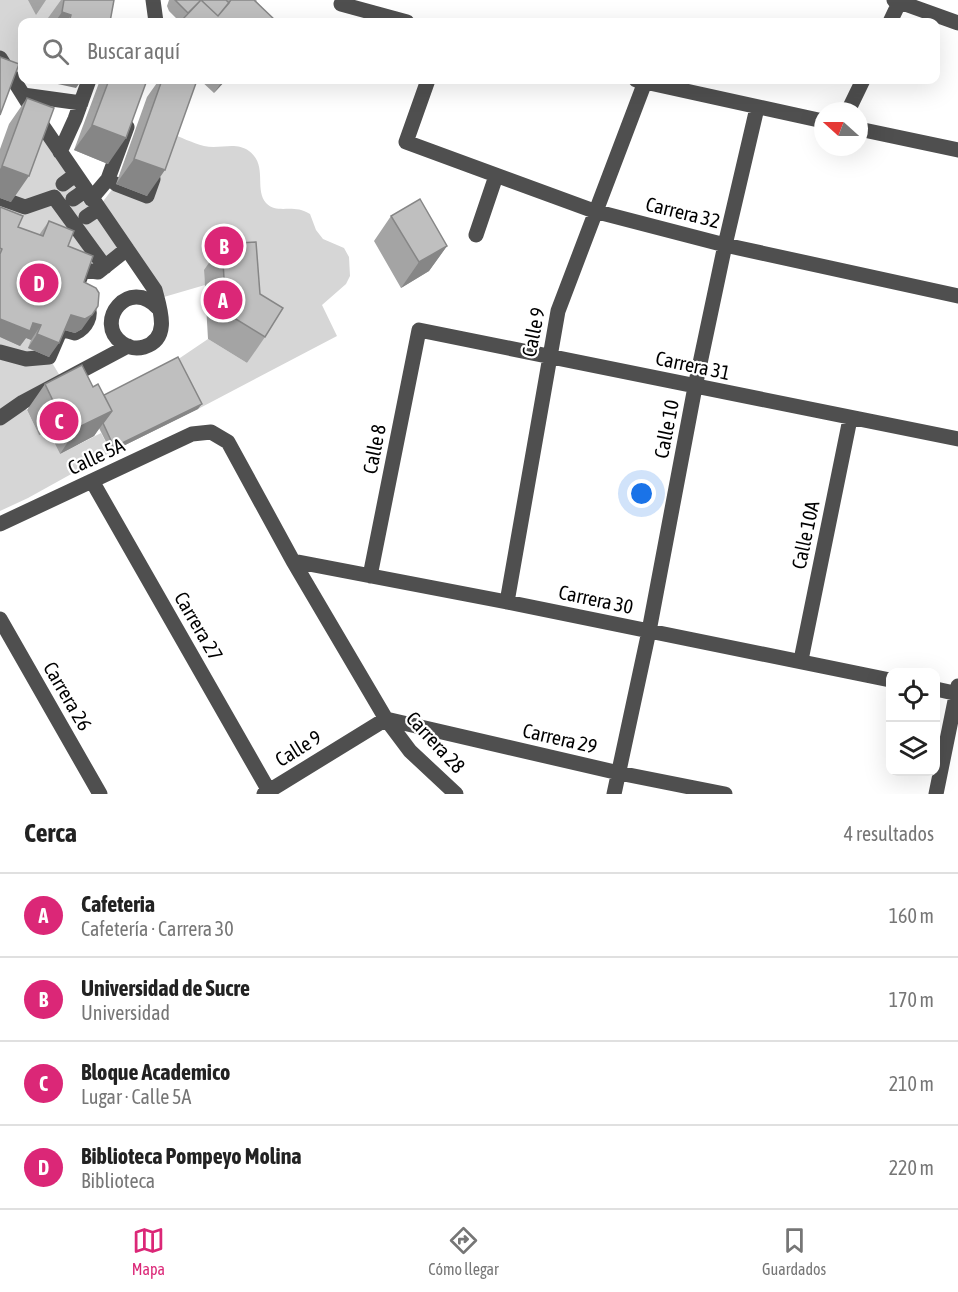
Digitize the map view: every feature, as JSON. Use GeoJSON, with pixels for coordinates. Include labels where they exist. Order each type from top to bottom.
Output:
{"type":"FeatureCollection","features":[{"type":"Feature","properties":{"kind":"street"},"geometry":{"type":"LineString","coordinates":[[153,0],[155,18]]}},
{"type":"Feature","properties":{"kind":"street"},"geometry":{"type":"LineString","coordinates":[[891,18],[897,1],[958,23]]}},
{"type":"Feature","properties":{"kind":"street"},"geometry":{"type":"LineString","coordinates":[[341,4],[393,18]]}},
{"type":"Feature","properties":{"kind":"street"},"geometry":{"type":"LineString","coordinates":[[0,58],[60,152],[69,180],[104,230],[127,249],[154,290],[162,319],[159,336],[145,346],[128,346],[122,343],[114,333],[112,321],[115,309],[124,300],[136,297],[149,299],[158,308]]}},
{"type":"Feature","properties":{"kind":"street"},"geometry":{"type":"LineString","coordinates":[[60,152],[88,84]]}},
{"type":"Feature","properties":{"kind":"street","name":"Carrera 32"},"geometry":{"type":"LineString","coordinates":[[427,84],[406,142],[594,211],[725,244],[958,296]]}},
{"type":"Feature","properties":{"kind":"street","name":"Calle 9"},"geometry":{"type":"LineString","coordinates":[[507,602],[558,311],[639,84]]}},
{"type":"Feature","properties":{"kind":"street"},"geometry":{"type":"LineString","coordinates":[[653,84],[814,119]]}},
{"type":"Feature","properties":{"kind":"street"},"geometry":{"type":"LineString","coordinates":[[852,102],[861,84]]}},
{"type":"Feature","properties":{"kind":"street"},"geometry":{"type":"LineString","coordinates":[[23,94],[81,103]]}},
{"type":"Feature","properties":{"kind":"street","name":"Calle 10"},"geometry":{"type":"LineString","coordinates":[[614,794],[650,631],[695,387],[757,108]]}},
{"type":"Feature","properties":{"kind":"street"},"geometry":{"type":"LineString","coordinates":[[87,203],[108,179],[132,116]]}},
{"type":"Feature","properties":{"kind":"street"},"geometry":{"type":"LineString","coordinates":[[35,148],[43,126]]}},
{"type":"Feature","properties":{"kind":"street"},"geometry":{"type":"LineString","coordinates":[[868,131],[958,150]]}},
{"type":"Feature","properties":{"kind":"street"},"geometry":{"type":"LineString","coordinates":[[116,184],[147,196],[158,164]]}},
{"type":"Feature","properties":{"kind":"street"},"geometry":{"type":"LineString","coordinates":[[476,235],[496,176]]}},
{"type":"Feature","properties":{"kind":"street"},"geometry":{"type":"LineString","coordinates":[[8,219],[11,198],[25,207],[54,197],[105,267]]}},
{"type":"Feature","properties":{"kind":"street"},"geometry":{"type":"LineString","coordinates":[[0,352],[27,359],[49,357],[61,329],[71,333],[78,332],[88,320],[89,307],[86,302],[74,296],[83,270],[98,272],[127,249]]}},
{"type":"Feature","properties":{"kind":"street","name":"Carrera 31"},"geometry":{"type":"LineString","coordinates":[[419,330],[958,439]]}},
{"type":"Feature","properties":{"kind":"street","name":"Calle 8"},"geometry":{"type":"LineString","coordinates":[[370,576],[419,330]]}},
{"type":"Feature","properties":{"kind":"street"},"geometry":{"type":"LineString","coordinates":[[0,418],[23,402],[128,346]]}},
{"type":"Feature","properties":{"kind":"street","name":"Calle 10A"},"geometry":{"type":"LineString","coordinates":[[801,660],[850,418]]}},
{"type":"Feature","properties":{"kind":"street","name":"Calle 5A"},"geometry":{"type":"LineString","coordinates":[[0,524],[192,434],[211,432],[228,442],[293,561]]}},
{"type":"Feature","properties":{"kind":"street","name":"Carrera 27"},"geometry":{"type":"LineString","coordinates":[[92,482],[266,792]]}},
{"type":"Feature","properties":{"kind":"street"},"geometry":{"type":"LineString","coordinates":[[293,561],[386,719]]}},
{"type":"Feature","properties":{"kind":"street","name":"Carrera 30"},"geometry":{"type":"LineString","coordinates":[[293,561],[801,660],[886,679]]}},
{"type":"Feature","properties":{"kind":"street","name":"Carrera 26"},"geometry":{"type":"LineString","coordinates":[[0,619],[100,794]]}},
{"type":"Feature","properties":{"kind":"street"},"geometry":{"type":"LineString","coordinates":[[936,794],[958,691],[940,689]]}},
{"type":"Feature","properties":{"kind":"street","name":"Calle 9"},"geometry":{"type":"LineString","coordinates":[[266,792],[386,719]]}},
{"type":"Feature","properties":{"kind":"street","name":"Carrera 29"},"geometry":{"type":"LineString","coordinates":[[386,719],[619,773],[725,794]]}},
{"type":"Feature","properties":{"kind":"street","name":"Carrera 28"},"geometry":{"type":"LineString","coordinates":[[386,719],[410,751],[456,794]]}},
{"type":"Feature","properties":{"kind":"shaded area"},"geometry":{"type":"Polygon","coordinates":[[[0,0],[62,0],[50,18],[18,18],[18,81],[14,81],[0,58],[0,0]]]}},
{"type":"Feature","properties":{"kind":"shaded area"},"geometry":{"type":"Polygon","coordinates":[[[40,123],[98,208],[117,183],[169,133],[204,146],[233,146],[249,151],[258,163],[261,191],[266,203],[275,208],[297,209],[310,214],[316,230],[323,239],[344,248],[349,257],[350,276],[346,284],[322,305],[337,336],[198,409],[174,362],[208,339],[247,363],[265,334],[204,270],[205,285],[157,299],[127,249],[98,272],[0,225],[0,198],[40,123]]]}},
{"type":"Feature","properties":{"kind":"shaded area"},"geometry":{"type":"Polygon","coordinates":[[[0,337],[20,345],[24,337],[37,344],[47,355],[63,381],[23,402],[39,435],[48,430],[60,454],[101,433],[111,452],[0,511],[0,337]]]}},
{"type":"Feature","properties":{"kind":"building"},"geometry":{"type":"Polygon","coordinates":[[[64,0],[114,0],[111,18],[70,18],[71,15],[62,12],[64,0]]]}},
{"type":"Feature","properties":{"kind":"building"},"geometry":{"type":"Polygon","coordinates":[[[175,0],[201,0],[188,13],[175,0]]]}},
{"type":"Feature","properties":{"kind":"building"},"geometry":{"type":"Polygon","coordinates":[[[201,0],[218,16],[231,0],[254,0],[273,18],[184,18],[201,0]]]}},
{"type":"Feature","properties":{"kind":"building"},"geometry":{"type":"Polygon","coordinates":[[[201,0],[226,0],[229,3],[218,16],[201,0]]]}},
{"type":"Feature","properties":{"kind":"building"},"geometry":{"type":"Polygon","coordinates":[[[0,57],[18,64],[18,67],[0,115],[0,57]]]}},
{"type":"Feature","properties":{"kind":"building"},"geometry":{"type":"Polygon","coordinates":[[[107,84],[146,84],[126,138],[92,125],[107,84]]]}},
{"type":"Feature","properties":{"kind":"building"},"geometry":{"type":"Polygon","coordinates":[[[161,84],[196,84],[165,170],[134,159],[161,84]]]}},
{"type":"Feature","properties":{"kind":"building"},"geometry":{"type":"Polygon","coordinates":[[[27,98],[54,108],[29,176],[2,166],[27,98]]]}},
{"type":"Feature","properties":{"kind":"building"},"geometry":{"type":"Polygon","coordinates":[[[420,199],[447,246],[419,262],[391,216],[420,199]]]}},
{"type":"Feature","properties":{"kind":"building"},"geometry":{"type":"Polygon","coordinates":[[[0,207],[23,216],[18,227],[43,236],[49,221],[74,231],[68,246],[93,256],[84,282],[96,288],[99,293],[98,306],[92,315],[85,319],[71,315],[59,343],[37,334],[41,325],[33,323],[30,331],[0,319],[0,254],[2,249],[0,248],[0,207]]]}},
{"type":"Feature","properties":{"kind":"building"},"geometry":{"type":"Polygon","coordinates":[[[256,242],[260,294],[283,308],[265,337],[226,313],[222,244],[256,242]]]}},
{"type":"Feature","properties":{"kind":"building"},"geometry":{"type":"Polygon","coordinates":[[[178,357],[202,404],[114,447],[103,423],[112,411],[104,395],[178,357]]]}},
{"type":"Feature","properties":{"kind":"building"},"geometry":{"type":"Polygon","coordinates":[[[82,365],[93,387],[98,384],[112,411],[77,428],[66,405],[57,409],[45,384],[82,365]]]}},
{"type":"Feature","properties":{"kind":"place","name":"Universidad de Sucre"},"geometry":{"type":"Point","coordinates":[224,246]}},
{"type":"Feature","properties":{"kind":"place","name":"Biblioteca Pompeyo Molina"},"geometry":{"type":"Point","coordinates":[39,283]}},
{"type":"Feature","properties":{"kind":"place","name":"Cafeteria"},"geometry":{"type":"Point","coordinates":[223,300]}},
{"type":"Feature","properties":{"kind":"place","name":"Bloque Academico"},"geometry":{"type":"Point","coordinates":[59,421]}}]}
